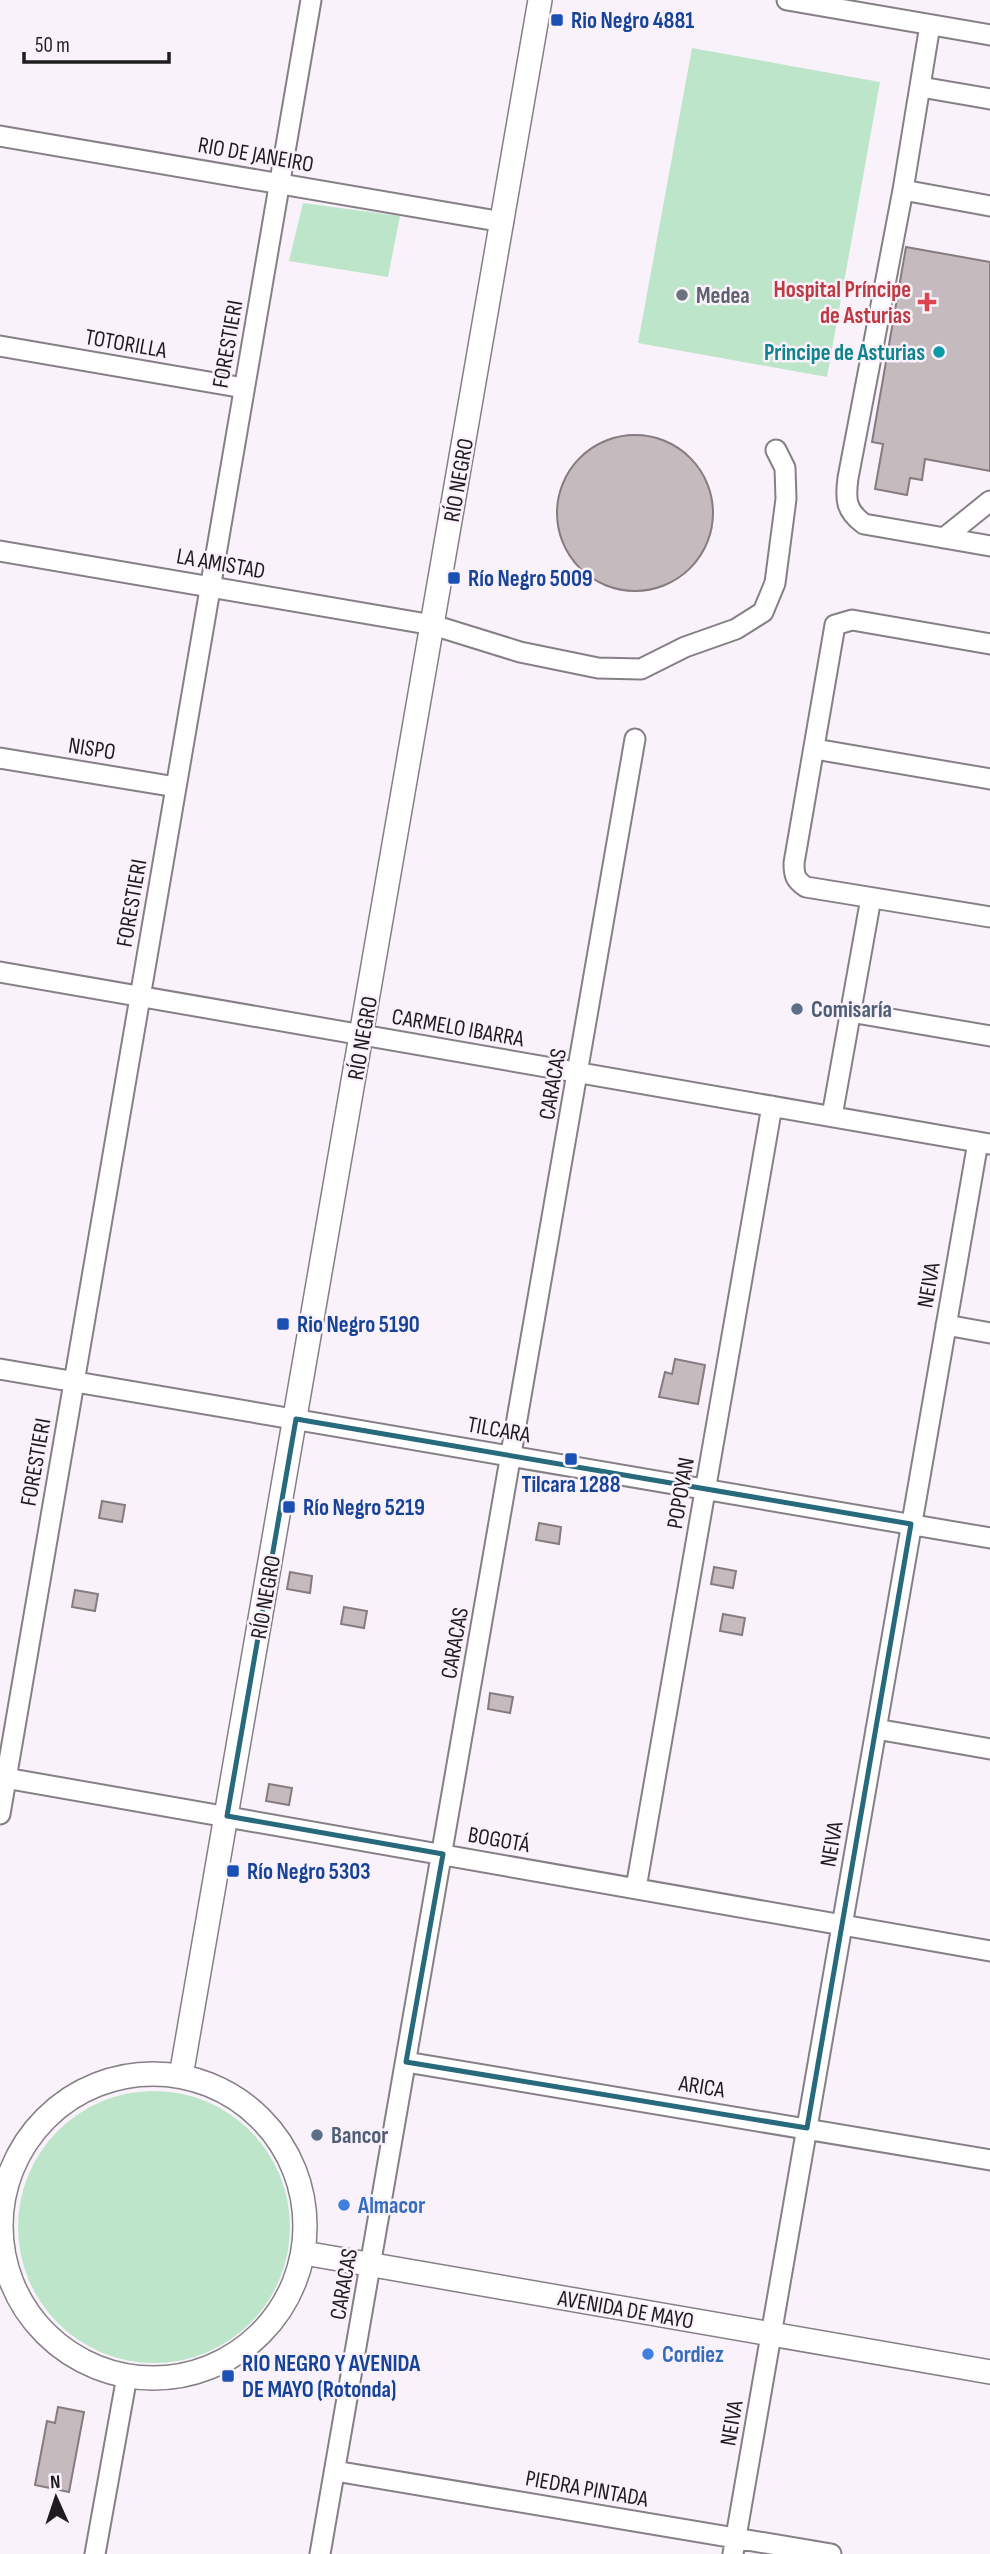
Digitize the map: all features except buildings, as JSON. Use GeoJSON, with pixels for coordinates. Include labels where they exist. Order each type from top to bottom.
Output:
{"type":"FeatureCollection","features":[{"type":"Feature","properties":{"kind":"main road","name":"RÍO NEGRO"},"geometry":{"type":"LineString","coordinates":[[180,2076],[540,0]]}},
{"type":"Feature","properties":{"kind":"main road"},"geometry":{"type":"LineString","coordinates":[[146,2074],[180,2076],[223,2090],[256,2112],[281,2141],[298,2176],[304,2202],[304,2253],[295,2285],[278,2315],[256,2340],[228,2359],[197,2372],[164,2378],[127,2376],[91,2365],[56,2344],[28,2314],[9,2277],[0,2237],[0,2216],[6,2184],[16,2158],[39,2124],[70,2098],[106,2081],[146,2074]]}},
{"type":"Feature","properties":{"kind":"main road","name":"AVENIDA DE MAYO"},"geometry":{"type":"LineString","coordinates":[[304,2253],[990,2372]]}},
{"type":"Feature","properties":{"kind":"street","name":"FORESTIERI"},"geometry":{"type":"LineString","coordinates":[[0,1814],[3,1777],[311,0]]}},
{"type":"Feature","properties":{"kind":"street"},"geometry":{"type":"LineString","coordinates":[[787,0],[990,35]]}},
{"type":"Feature","properties":{"kind":"street"},"geometry":{"type":"LineString","coordinates":[[930,25],[903,190],[848,478],[847,506],[852,516],[864,524],[990,546]]}},
{"type":"Feature","properties":{"kind":"street"},"geometry":{"type":"LineString","coordinates":[[921,87],[990,99]]}},
{"type":"Feature","properties":{"kind":"street","name":"RIO DE JANEIRO"},"geometry":{"type":"LineString","coordinates":[[0,136],[503,222]]}},
{"type":"Feature","properties":{"kind":"street"},"geometry":{"type":"LineString","coordinates":[[903,190],[990,206]]}},
{"type":"Feature","properties":{"kind":"street","name":"TOTORILLA"},"geometry":{"type":"LineString","coordinates":[[0,346],[244,388]]}},
{"type":"Feature","properties":{"kind":"street","name":"LA AMISTAD"},"geometry":{"type":"LineString","coordinates":[[0,551],[433,625],[533,654],[598,668],[641,669],[685,648],[736,629],[763,612],[775,583],[786,499],[785,468],[776,450]]}},
{"type":"Feature","properties":{"kind":"street"},"geometry":{"type":"LineString","coordinates":[[944,538],[990,501]]}},
{"type":"Feature","properties":{"kind":"street"},"geometry":{"type":"LineString","coordinates":[[990,644],[852,620],[835,625],[793,863],[797,881],[806,887],[990,917]]}},
{"type":"Feature","properties":{"kind":"street","name":"CARACAS"},"geometry":{"type":"LineString","coordinates":[[320,2554],[635,740]]}},
{"type":"Feature","properties":{"kind":"street"},"geometry":{"type":"LineString","coordinates":[[815,749],[990,779]]}},
{"type":"Feature","properties":{"kind":"street","name":"NISPO"},"geometry":{"type":"LineString","coordinates":[[0,758],[176,787]]}},
{"type":"Feature","properties":{"kind":"street"},"geometry":{"type":"LineString","coordinates":[[832,1116],[871,898]]}},
{"type":"Feature","properties":{"kind":"street","name":"CARMELO IBARRA"},"geometry":{"type":"LineString","coordinates":[[0,972],[984,1143]]}},
{"type":"Feature","properties":{"kind":"street"},"geometry":{"type":"LineString","coordinates":[[850,1012],[990,1036]]}},
{"type":"Feature","properties":{"kind":"street","name":"POPOYAN"},"geometry":{"type":"LineString","coordinates":[[636,1888],[772,1106]]}},
{"type":"Feature","properties":{"kind":"street","name":"NEIVA"},"geometry":{"type":"LineString","coordinates":[[734,2546],[946,1325],[984,1143]]}},
{"type":"Feature","properties":{"kind":"street"},"geometry":{"type":"LineString","coordinates":[[946,1325],[990,1333]]}},
{"type":"Feature","properties":{"kind":"street","name":"TILCARA"},"geometry":{"type":"LineString","coordinates":[[0,1369],[990,1538]]}},
{"type":"Feature","properties":{"kind":"street"},"geometry":{"type":"LineString","coordinates":[[876,1729],[990,1749]]}},
{"type":"Feature","properties":{"kind":"street","name":"BOGOTÁ"},"geometry":{"type":"LineString","coordinates":[[3,1777],[990,1951]]}},
{"type":"Feature","properties":{"kind":"street","name":"ARICA"},"geometry":{"type":"LineString","coordinates":[[406,2062],[990,2160]]}},
{"type":"Feature","properties":{"kind":"street"},"geometry":{"type":"LineString","coordinates":[[95,2554],[127,2376]]}},
{"type":"Feature","properties":{"kind":"street","name":"PIEDRA PINTADA"},"geometry":{"type":"LineString","coordinates":[[335,2471],[734,2546],[831,2554]]}},
{"type":"Feature","properties":{"kind":"highlighted area"},"geometry":{"type":"Polygon","coordinates":[[[296,1419],[911,1524],[807,2128],[406,2062],[443,1854],[227,1816],[296,1419]]]}},
{"type":"Feature","properties":{"kind":"green space"},"geometry":{"type":"Polygon","coordinates":[[[692,48],[880,82],[827,377],[638,343],[692,48]]]}},
{"type":"Feature","properties":{"kind":"green space"},"geometry":{"type":"Polygon","coordinates":[[[303,203],[400,216],[388,277],[289,261],[303,203]]]}},
{"type":"Feature","properties":{"kind":"green space"},"geometry":{"type":"Polygon","coordinates":[[[141,2091],[167,2091],[206,2101],[251,2130],[267,2151],[285,2187],[290,2227],[285,2267],[267,2303],[251,2324],[230,2340],[194,2358],[167,2363],[141,2363],[102,2353],[57,2324],[41,2303],[23,2267],[18,2240],[18,2214],[28,2175],[57,2130],[78,2114],[114,2096],[141,2091]]]}},
{"type":"Feature","properties":{"kind":"place","name":"Rio Negro 4881"},"geometry":{"type":"Point","coordinates":[557,20]}},
{"type":"Feature","properties":{"kind":"place","name":"Medea"},"geometry":{"type":"Point","coordinates":[682,295]}},
{"type":"Feature","properties":{"kind":"place","name":"Hospital Príncipe de Asturias"},"geometry":{"type":"Point","coordinates":[927,302]}},
{"type":"Feature","properties":{"kind":"place","name":"Principe de Asturias"},"geometry":{"type":"Point","coordinates":[939,352]}},
{"type":"Feature","properties":{"kind":"place","name":"Río Negro 5009"},"geometry":{"type":"Point","coordinates":[454,578]}},
{"type":"Feature","properties":{"kind":"place","name":"Comisaría"},"geometry":{"type":"Point","coordinates":[797,1009]}},
{"type":"Feature","properties":{"kind":"place","name":"Rio Negro 5190"},"geometry":{"type":"Point","coordinates":[283,1324]}},
{"type":"Feature","properties":{"kind":"place","name":"Tilcara 1288"},"geometry":{"type":"Point","coordinates":[571,1459]}},
{"type":"Feature","properties":{"kind":"place","name":"Río Negro 5219"},"geometry":{"type":"Point","coordinates":[289,1507]}},
{"type":"Feature","properties":{"kind":"place","name":"Río Negro 5303"},"geometry":{"type":"Point","coordinates":[233,1871]}},
{"type":"Feature","properties":{"kind":"place","name":"Bancor"},"geometry":{"type":"Point","coordinates":[317,2135]}},
{"type":"Feature","properties":{"kind":"place","name":"Almacor"},"geometry":{"type":"Point","coordinates":[344,2205]}},
{"type":"Feature","properties":{"kind":"place","name":"Cordiez"},"geometry":{"type":"Point","coordinates":[648,2354]}},
{"type":"Feature","properties":{"kind":"place","name":"RIO NEGRO Y AVENIDA DE MAYO (Rotonda)"},"geometry":{"type":"Point","coordinates":[228,2376]}}]}
